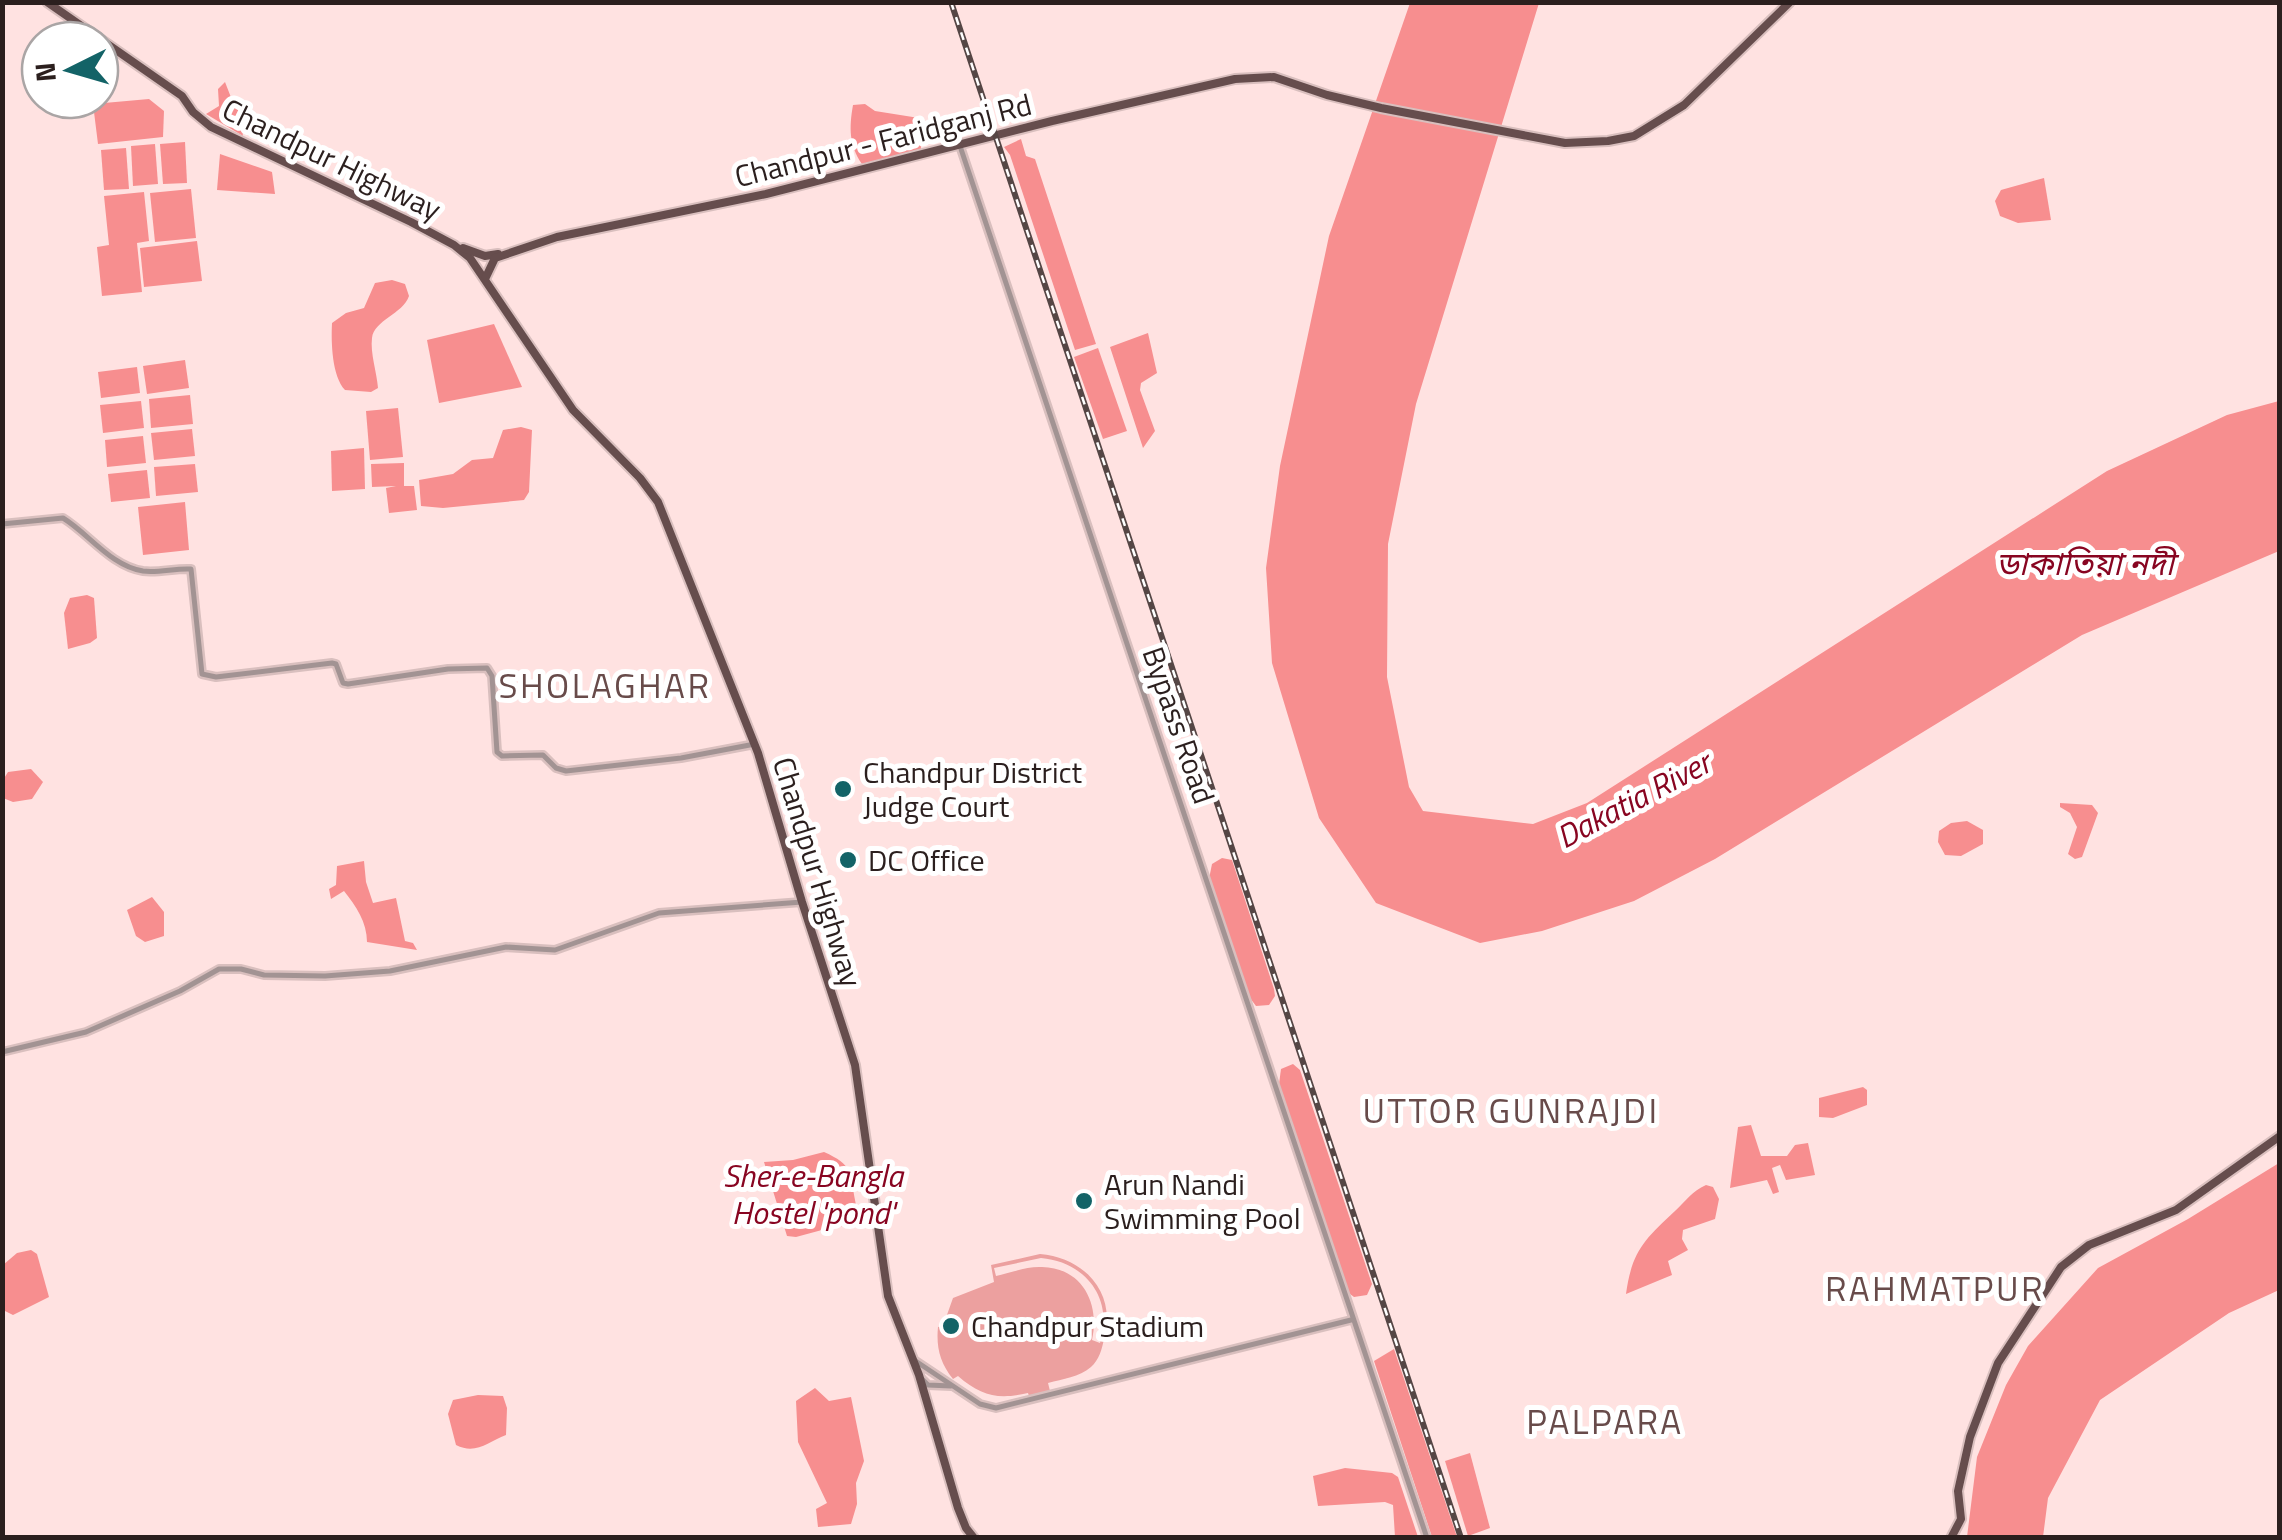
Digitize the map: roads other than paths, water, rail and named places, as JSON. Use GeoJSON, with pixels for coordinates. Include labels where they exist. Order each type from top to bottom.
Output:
{"type":"FeatureCollection","features":[{"type":"Feature","properties":{"kind":"main road","name":"Chandpur Highway"},"geometry":{"type":"LineString","coordinates":[[47,2],[182,96],[211,126],[454,246],[486,278],[573,410],[640,478],[658,502],[754,744],[856,1073],[888,1296],[919,1375],[958,1508],[974,1538]]}},
{"type":"Feature","properties":{"kind":"main road","name":"Chandpur - Faridganj Rd"},"geometry":{"type":"LineString","coordinates":[[504,254],[556,236],[766,194],[1235,79],[1274,76],[1381,108],[1565,143],[1634,136],[1684,105],[1790,2]]}},
{"type":"Feature","properties":{"kind":"main road"},"geometry":{"type":"LineString","coordinates":[[454,246],[485,256],[504,254]]}},
{"type":"Feature","properties":{"kind":"main road"},"geometry":{"type":"LineString","coordinates":[[486,278],[490,264],[504,254]]}},
{"type":"Feature","properties":{"kind":"main road"},"geometry":{"type":"LineString","coordinates":[[1951,1538],[1962,1519],[1958,1491],[1970,1436],[1998,1363],[2061,1267],[2089,1245],[2176,1210],[2280,1136]]}},
{"type":"Feature","properties":{"kind":"street","name":"Bypass Road"},"geometry":{"type":"LineString","coordinates":[[960,146],[1427,1538]]}},
{"type":"Feature","properties":{"kind":"street"},"geometry":{"type":"LineString","coordinates":[[2,524],[64,518],[135,569],[191,569],[202,674],[216,677],[332,662],[343,683],[348,684],[448,669],[487,668],[492,676],[497,752],[502,756],[543,755],[556,768],[566,770],[681,758],[754,744]]}},
{"type":"Feature","properties":{"kind":"street"},"geometry":{"type":"LineString","coordinates":[[2,1052],[86,1032],[220,969],[236,968],[264,975],[390,972],[506,947],[555,950],[659,913],[802,902]]}},
{"type":"Feature","properties":{"kind":"street"},"geometry":{"type":"LineString","coordinates":[[912,1359],[988,1407],[1004,1407],[1179,1360],[1351,1320]]}},
{"type":"Feature","properties":{"kind":"street"},"geometry":{"type":"LineString","coordinates":[[919,1375],[928,1385],[954,1386]]}},
{"type":"Feature","properties":{"kind":"water","name":"ডাকাতিয়া নদী"},"geometry":{"type":"Polygon","coordinates":[[[1410,3],[1539,3],[1416,404],[1388,544],[1387,677],[1409,787],[1423,811],[1533,824],[1587,803],[2107,471],[2227,415],[2279,401],[2279,551],[2082,635],[1715,859],[1634,901],[1542,931],[1480,943],[1376,903],[1319,818],[1272,663],[1266,568],[1280,466],[1329,236],[1410,3]]]}},
{"type":"Feature","properties":{"kind":"water"},"geometry":{"type":"Polygon","coordinates":[[[225,82],[232,100],[244,102],[246,111],[240,115],[243,136],[206,114],[219,106],[218,89],[225,82]]]}},
{"type":"Feature","properties":{"kind":"water"},"geometry":{"type":"Polygon","coordinates":[[[149,99],[164,111],[163,137],[98,144],[95,120],[120,120],[120,102],[149,99]]]}},
{"type":"Feature","properties":{"kind":"water"},"geometry":{"type":"Polygon","coordinates":[[[865,104],[875,111],[919,118],[921,149],[862,164],[852,143],[851,121],[853,105],[865,104]]]}},
{"type":"Feature","properties":{"kind":"water"},"geometry":{"type":"Polygon","coordinates":[[[1021,139],[1026,156],[1035,159],[1096,344],[1075,350],[1010,155],[1004,147],[1021,139]]]}},
{"type":"Feature","properties":{"kind":"water"},"geometry":{"type":"Polygon","coordinates":[[[185,142],[187,183],[163,184],[160,144],[185,142]]]}},
{"type":"Feature","properties":{"kind":"water"},"geometry":{"type":"Polygon","coordinates":[[[155,144],[158,184],[133,186],[131,146],[155,144]]]}},
{"type":"Feature","properties":{"kind":"water"},"geometry":{"type":"Polygon","coordinates":[[[126,148],[129,189],[104,190],[101,150],[126,148]]]}},
{"type":"Feature","properties":{"kind":"water"},"geometry":{"type":"Polygon","coordinates":[[[220,154],[272,172],[275,194],[217,190],[220,154]]]}},
{"type":"Feature","properties":{"kind":"water"},"geometry":{"type":"Polygon","coordinates":[[[2044,178],[2051,220],[2018,223],[2000,216],[1995,201],[2001,190],[2044,178]]]}},
{"type":"Feature","properties":{"kind":"water"},"geometry":{"type":"Polygon","coordinates":[[[191,189],[196,238],[155,242],[150,193],[191,189]]]}},
{"type":"Feature","properties":{"kind":"water"},"geometry":{"type":"Polygon","coordinates":[[[144,192],[149,241],[137,243],[142,292],[102,296],[97,247],[109,245],[104,196],[144,192]]]}},
{"type":"Feature","properties":{"kind":"water"},"geometry":{"type":"Polygon","coordinates":[[[197,241],[202,281],[144,287],[140,248],[197,241]]]}},
{"type":"Feature","properties":{"kind":"water"},"geometry":{"type":"Polygon","coordinates":[[[392,280],[405,284],[409,296],[374,332],[372,350],[378,388],[371,392],[345,390],[335,368],[332,323],[346,313],[364,308],[375,283],[392,280]]]}},
{"type":"Feature","properties":{"kind":"water"},"geometry":{"type":"Polygon","coordinates":[[[494,324],[522,387],[439,403],[427,340],[494,324]]]}},
{"type":"Feature","properties":{"kind":"water"},"geometry":{"type":"Polygon","coordinates":[[[1148,333],[1157,373],[1141,383],[1140,390],[1155,431],[1143,448],[1110,347],[1148,333]]]}},
{"type":"Feature","properties":{"kind":"water"},"geometry":{"type":"Polygon","coordinates":[[[1098,348],[1127,431],[1103,439],[1074,357],[1098,348]]]}},
{"type":"Feature","properties":{"kind":"water"},"geometry":{"type":"Polygon","coordinates":[[[185,360],[189,388],[147,394],[143,366],[185,360]]]}},
{"type":"Feature","properties":{"kind":"water"},"geometry":{"type":"Polygon","coordinates":[[[137,367],[140,393],[101,398],[98,372],[137,367]]]}},
{"type":"Feature","properties":{"kind":"water"},"geometry":{"type":"Polygon","coordinates":[[[190,395],[193,424],[151,428],[149,399],[190,395]]]}},
{"type":"Feature","properties":{"kind":"water"},"geometry":{"type":"Polygon","coordinates":[[[141,401],[144,428],[103,433],[100,405],[141,401]]]}},
{"type":"Feature","properties":{"kind":"water"},"geometry":{"type":"Polygon","coordinates":[[[398,408],[403,457],[370,460],[366,411],[398,408]]]}},
{"type":"Feature","properties":{"kind":"water"},"geometry":{"type":"Polygon","coordinates":[[[192,429],[195,456],[154,460],[151,433],[192,429]]]}},
{"type":"Feature","properties":{"kind":"water"},"geometry":{"type":"Polygon","coordinates":[[[503,430],[532,430],[529,492],[524,500],[443,508],[421,506],[419,480],[453,474],[472,460],[493,458],[503,430]]]}},
{"type":"Feature","properties":{"kind":"water"},"geometry":{"type":"Polygon","coordinates":[[[143,436],[146,463],[107,467],[105,440],[143,436]]]}},
{"type":"Feature","properties":{"kind":"water"},"geometry":{"type":"Polygon","coordinates":[[[364,448],[365,489],[332,491],[331,451],[364,448]]]}},
{"type":"Feature","properties":{"kind":"water"},"geometry":{"type":"Polygon","coordinates":[[[404,463],[404,486],[414,486],[417,510],[389,513],[386,488],[396,486],[372,487],[371,464],[404,463]]]}},
{"type":"Feature","properties":{"kind":"water"},"geometry":{"type":"Polygon","coordinates":[[[195,464],[198,492],[156,496],[154,467],[195,464]]]}},
{"type":"Feature","properties":{"kind":"water"},"geometry":{"type":"Polygon","coordinates":[[[147,470],[150,498],[111,502],[108,474],[147,470]]]}},
{"type":"Feature","properties":{"kind":"water"},"geometry":{"type":"Polygon","coordinates":[[[185,502],[189,550],[143,555],[138,507],[185,502]]]}},
{"type":"Feature","properties":{"kind":"water"},"geometry":{"type":"Polygon","coordinates":[[[70,598],[94,598],[97,638],[68,649],[64,613],[70,598]]]}},
{"type":"Feature","properties":{"kind":"water"},"geometry":{"type":"Polygon","coordinates":[[[31,769],[43,782],[32,799],[13,802],[3,798],[3,780],[8,772],[31,769]]]}},
{"type":"Feature","properties":{"kind":"water"},"geometry":{"type":"Polygon","coordinates":[[[2060,803],[2092,805],[2098,813],[2082,857],[2075,859],[2068,854],[2077,827],[2060,803]]]}},
{"type":"Feature","properties":{"kind":"water"},"geometry":{"type":"Polygon","coordinates":[[[1967,821],[1983,830],[1983,844],[1961,856],[1945,855],[1938,842],[1939,831],[1951,823],[1967,821]]]}},
{"type":"Feature","properties":{"kind":"water"},"geometry":{"type":"Polygon","coordinates":[[[1222,858],[1232,860],[1274,989],[1275,996],[1269,1005],[1256,1006],[1250,998],[1209,879],[1212,864],[1222,858]]]}},
{"type":"Feature","properties":{"kind":"water"},"geometry":{"type":"Polygon","coordinates":[[[364,861],[373,903],[396,898],[405,941],[413,943],[417,950],[367,942],[360,915],[344,891],[331,899],[329,889],[336,885],[337,866],[364,861]]]}},
{"type":"Feature","properties":{"kind":"water"},"geometry":{"type":"Polygon","coordinates":[[[152,897],[164,912],[164,936],[145,942],[136,936],[127,910],[152,897]]]}},
{"type":"Feature","properties":{"kind":"water"},"geometry":{"type":"Polygon","coordinates":[[[1293,1064],[1300,1070],[1372,1284],[1367,1295],[1354,1297],[1346,1291],[1279,1084],[1281,1069],[1293,1064]]]}},
{"type":"Feature","properties":{"kind":"water"},"geometry":{"type":"Polygon","coordinates":[[[1863,1087],[1867,1090],[1867,1105],[1833,1118],[1819,1117],[1819,1098],[1863,1087]]]}},
{"type":"Feature","properties":{"kind":"water"},"geometry":{"type":"Polygon","coordinates":[[[1751,1125],[1761,1156],[1787,1156],[1795,1145],[1808,1143],[1815,1175],[1786,1180],[1780,1165],[1772,1168],[1779,1192],[1773,1194],[1767,1180],[1730,1188],[1738,1127],[1751,1125]]]}},
{"type":"Feature","properties":{"kind":"water","name":"Sher-e-Bangla Hostel 'pond'"},"geometry":{"type":"Polygon","coordinates":[[[824,1152],[848,1170],[856,1225],[787,1236],[764,1162],[824,1152]]]}},
{"type":"Feature","properties":{"kind":"water"},"geometry":{"type":"Polygon","coordinates":[[[2279,1163],[2279,1290],[2229,1313],[2100,1400],[2048,1498],[2043,1537],[1967,1537],[1977,1457],[2006,1385],[2028,1346],[2098,1268],[2279,1163]]]}},
{"type":"Feature","properties":{"kind":"water"},"geometry":{"type":"Polygon","coordinates":[[[1706,1185],[1713,1187],[1719,1199],[1715,1219],[1683,1230],[1682,1239],[1688,1250],[1668,1261],[1672,1275],[1626,1294],[1641,1247],[1689,1196],[1706,1185]]]}},
{"type":"Feature","properties":{"kind":"water"},"geometry":{"type":"Polygon","coordinates":[[[31,1250],[37,1254],[49,1297],[13,1315],[3,1310],[3,1265],[17,1253],[31,1250]]]}},
{"type":"Feature","properties":{"kind":"water"},"geometry":{"type":"Polygon","coordinates":[[[1394,1349],[1457,1537],[1432,1537],[1374,1361],[1394,1349]]]}},
{"type":"Feature","properties":{"kind":"water"},"geometry":{"type":"Polygon","coordinates":[[[815,1388],[829,1401],[851,1397],[864,1461],[856,1483],[857,1504],[851,1524],[818,1527],[816,1509],[827,1503],[798,1442],[796,1401],[815,1388]]]}},
{"type":"Feature","properties":{"kind":"water"},"geometry":{"type":"Polygon","coordinates":[[[503,1396],[507,1408],[506,1435],[482,1446],[463,1448],[456,1445],[448,1414],[453,1400],[503,1396]]]}},
{"type":"Feature","properties":{"kind":"water"},"geometry":{"type":"Polygon","coordinates":[[[1470,1453],[1490,1528],[1468,1536],[1445,1461],[1470,1453]]]}},
{"type":"Feature","properties":{"kind":"water"},"geometry":{"type":"Polygon","coordinates":[[[1345,1468],[1398,1477],[1418,1537],[1395,1537],[1393,1505],[1385,1502],[1318,1506],[1313,1476],[1345,1468]]]}},
{"type":"Feature","properties":{"kind":"railway"},"geometry":{"type":"LineString","coordinates":[[951,2],[1461,1538]]}},
{"type":"Feature","properties":{"kind":"place","name":"Chandpur District Judge Court"},"geometry":{"type":"Point","coordinates":[843,789]}},
{"type":"Feature","properties":{"kind":"place","name":"DC Office"},"geometry":{"type":"Point","coordinates":[848,860]}},
{"type":"Feature","properties":{"kind":"place","name":"Arun Nandi Swimming Pool"},"geometry":{"type":"Point","coordinates":[1084,1201]}},
{"type":"Feature","properties":{"kind":"place","name":"Chandpur Stadium"},"geometry":{"type":"Point","coordinates":[951,1326]}},
{"type":"Feature","properties":{"kind":"district","name":"SHOLAGHAR"},"geometry":{"type":"Point","coordinates":[605,685]}},
{"type":"Feature","properties":{"kind":"district","name":"UTTOR GUNRAJDI"},"geometry":{"type":"Point","coordinates":[1511,1110]}},
{"type":"Feature","properties":{"kind":"district","name":"RAHMATPUR"},"geometry":{"type":"Point","coordinates":[1935,1288]}},
{"type":"Feature","properties":{"kind":"district","name":"PALPARA"},"geometry":{"type":"Point","coordinates":[1605,1421]}},
{"type":"Feature","properties":{"kind":"water label","name":"Dakatia River"},"geometry":{"type":"Point","coordinates":[1633,799]}}]}
